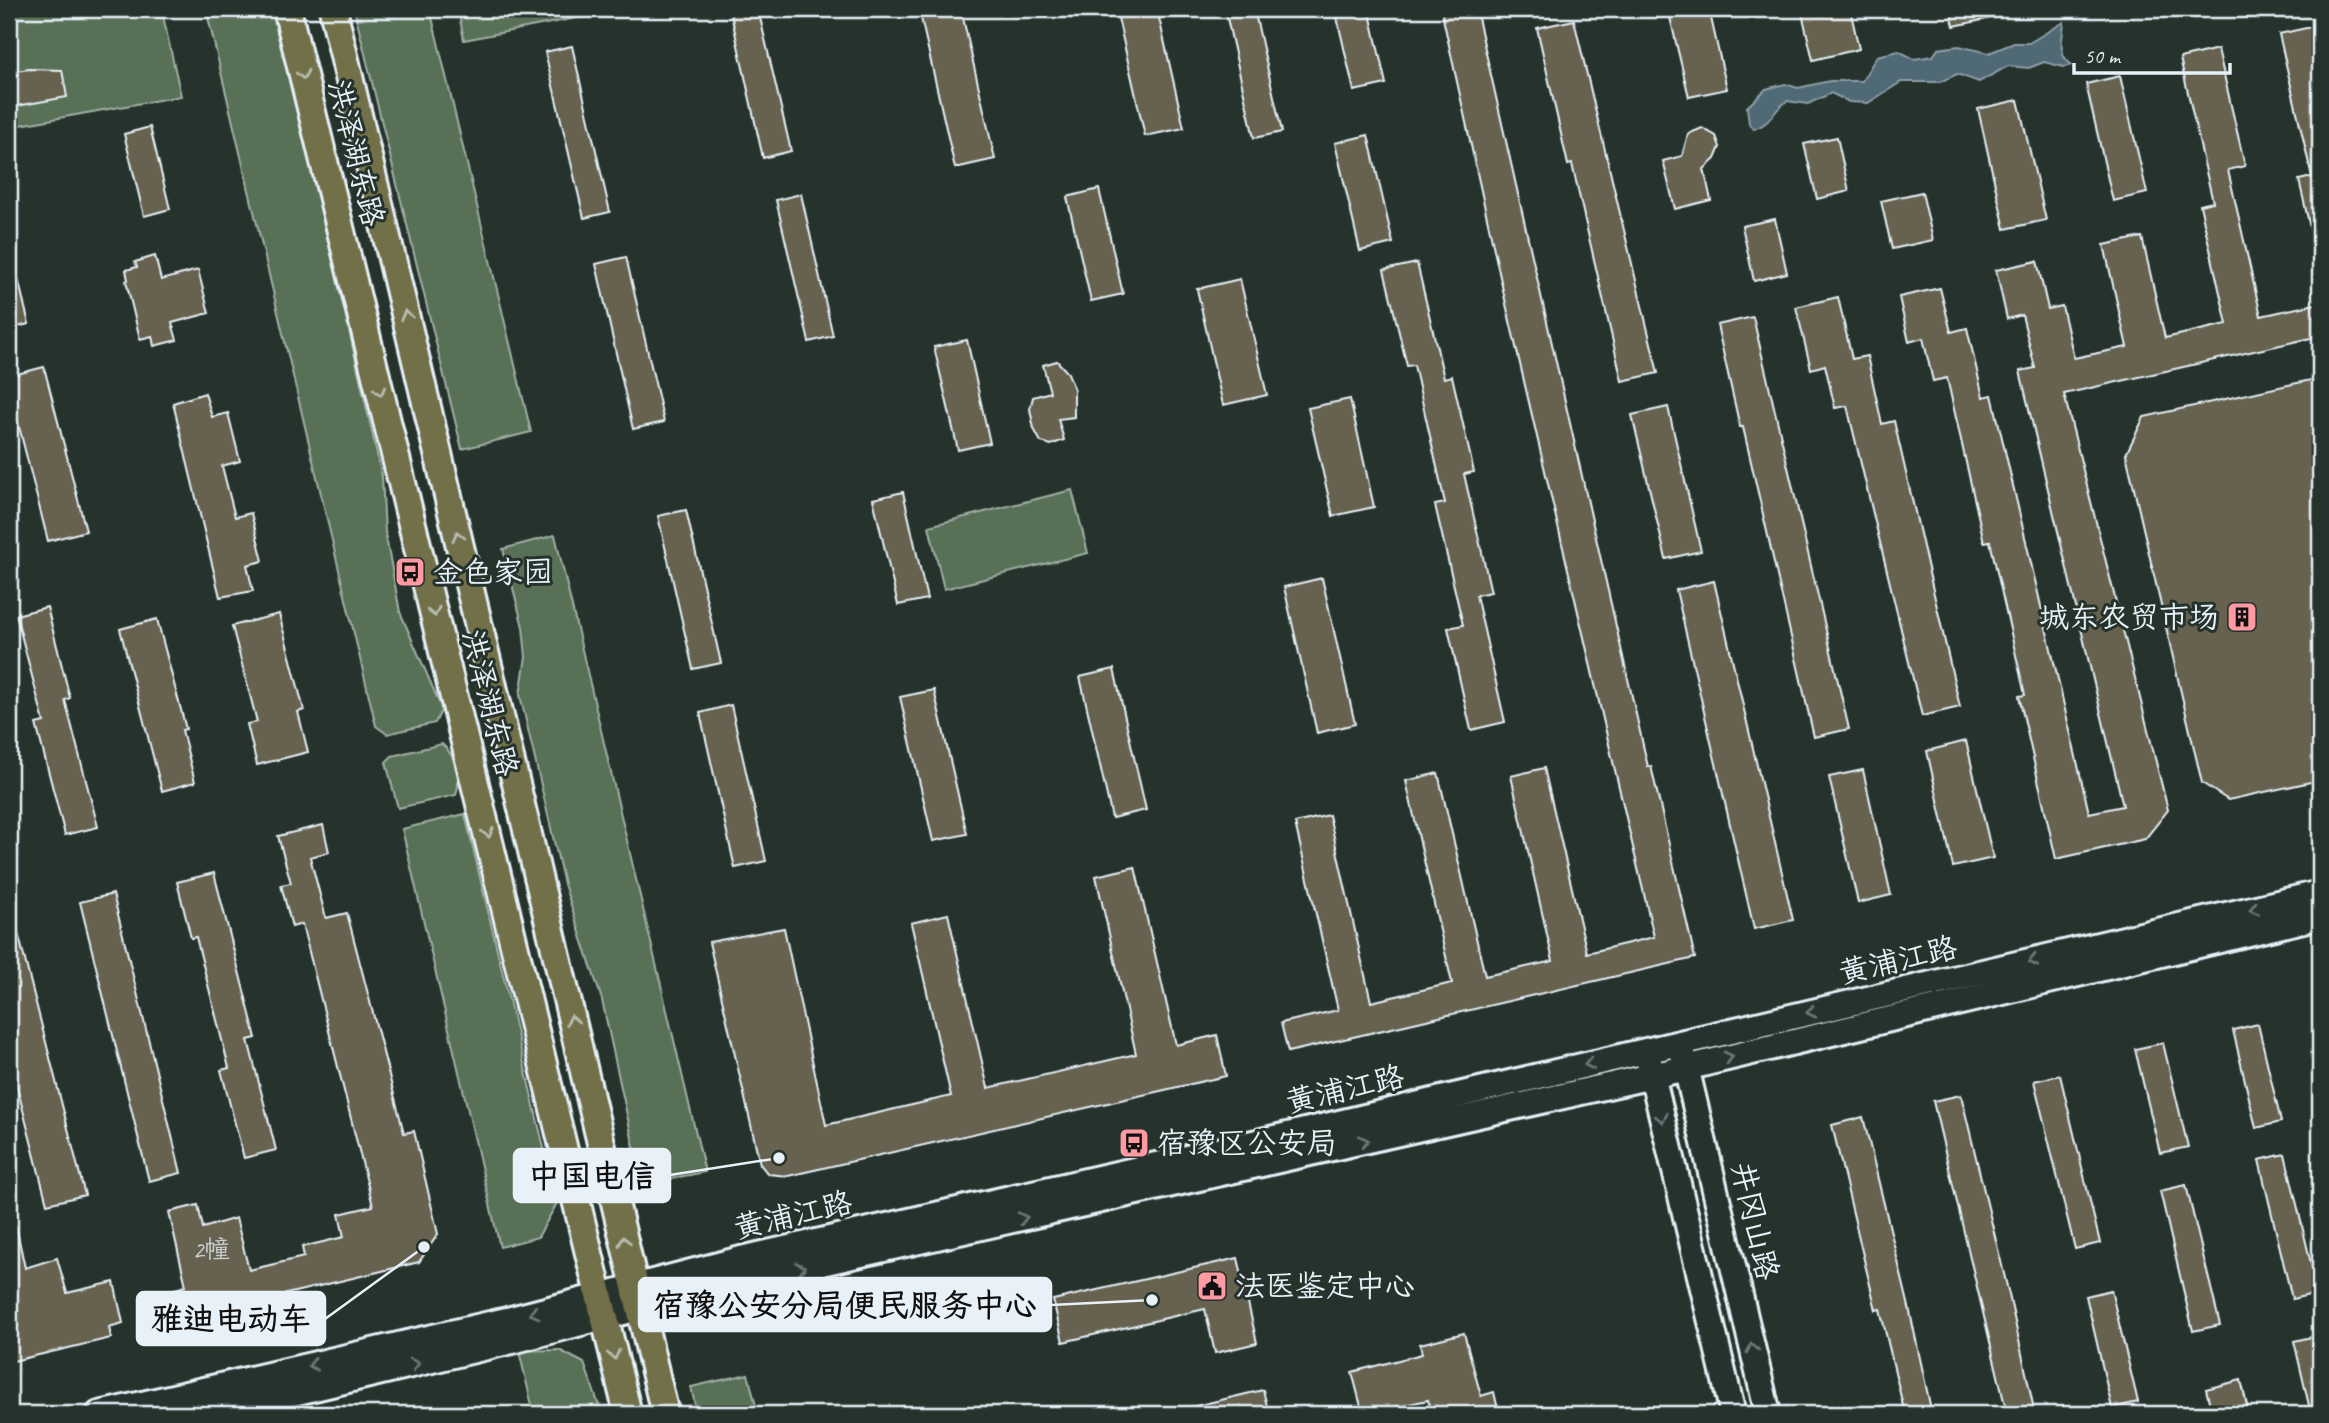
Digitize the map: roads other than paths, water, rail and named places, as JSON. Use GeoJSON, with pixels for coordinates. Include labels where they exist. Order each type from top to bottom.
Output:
{"type":"FeatureCollection","features":[{"type":"Feature","properties":{"kind":"main road","name":"洪泽湖东路"},"geometry":{"type":"LineString","coordinates":[[287,9],[628,1414]]}},
{"type":"Feature","properties":{"kind":"main road","name":"洪泽湖东路"},"geometry":{"type":"LineString","coordinates":[[334,9],[665,1414]]}},
{"type":"Feature","properties":{"kind":"street","name":"黄浦江路"},"geometry":{"type":"LineString","coordinates":[[205,1414],[637,1297],[741,1259],[2320,893]]}},
{"type":"Feature","properties":{"kind":"street","name":"黄浦江路"},"geometry":{"type":"LineString","coordinates":[[637,1297],[746,1280],[1652,1076],[2320,916]]}},
{"type":"Feature","properties":{"kind":"street","name":"井冈山路"},"geometry":{"type":"LineString","coordinates":[[1680,1043],[1768,1414]]}},
{"type":"Feature","properties":{"kind":"street"},"geometry":{"type":"LineString","coordinates":[[1646,1051],[1733,1414]]}},
{"type":"Feature","properties":{"kind":"street","name":"黄浦江路"},"geometry":{"type":"LineString","coordinates":[[99,1414],[489,1325],[603,1306]]}},
{"type":"Feature","properties":{"kind":"water"},"geometry":{"type":"Polygon","coordinates":[[[2064,22],[2062,51],[2072,65],[2064,67],[2044,62],[2029,68],[2008,66],[1979,82],[1957,74],[1940,82],[1901,82],[1868,103],[1849,102],[1831,93],[1808,104],[1787,101],[1760,127],[1754,129],[1749,124],[1747,107],[1766,89],[1785,84],[1798,88],[1830,81],[1862,81],[1877,56],[1899,51],[1914,59],[1933,56],[1938,49],[1959,46],[1989,53],[2014,43],[2029,43],[2064,22]]]}},
{"type":"Feature","properties":{"kind":"place","name":"金色家园"},"geometry":{"type":"Point","coordinates":[410,572]}},
{"type":"Feature","properties":{"kind":"place","name":"城东农贸市场"},"geometry":{"type":"Point","coordinates":[2242,617]}},
{"type":"Feature","properties":{"kind":"place","name":"宿豫区公安局"},"geometry":{"type":"Point","coordinates":[1134,1143]}},
{"type":"Feature","properties":{"kind":"place","name":"中国电信"},"geometry":{"type":"Point","coordinates":[779,1158]}},
{"type":"Feature","properties":{"kind":"place","name":"雅迪电动车"},"geometry":{"type":"Point","coordinates":[424,1247]}},
{"type":"Feature","properties":{"kind":"place","name":"法医鉴定中心"},"geometry":{"type":"Point","coordinates":[1212,1286]}},
{"type":"Feature","properties":{"kind":"place","name":"宿豫公安分局便民服务中心"},"geometry":{"type":"Point","coordinates":[1152,1300]}}]}
